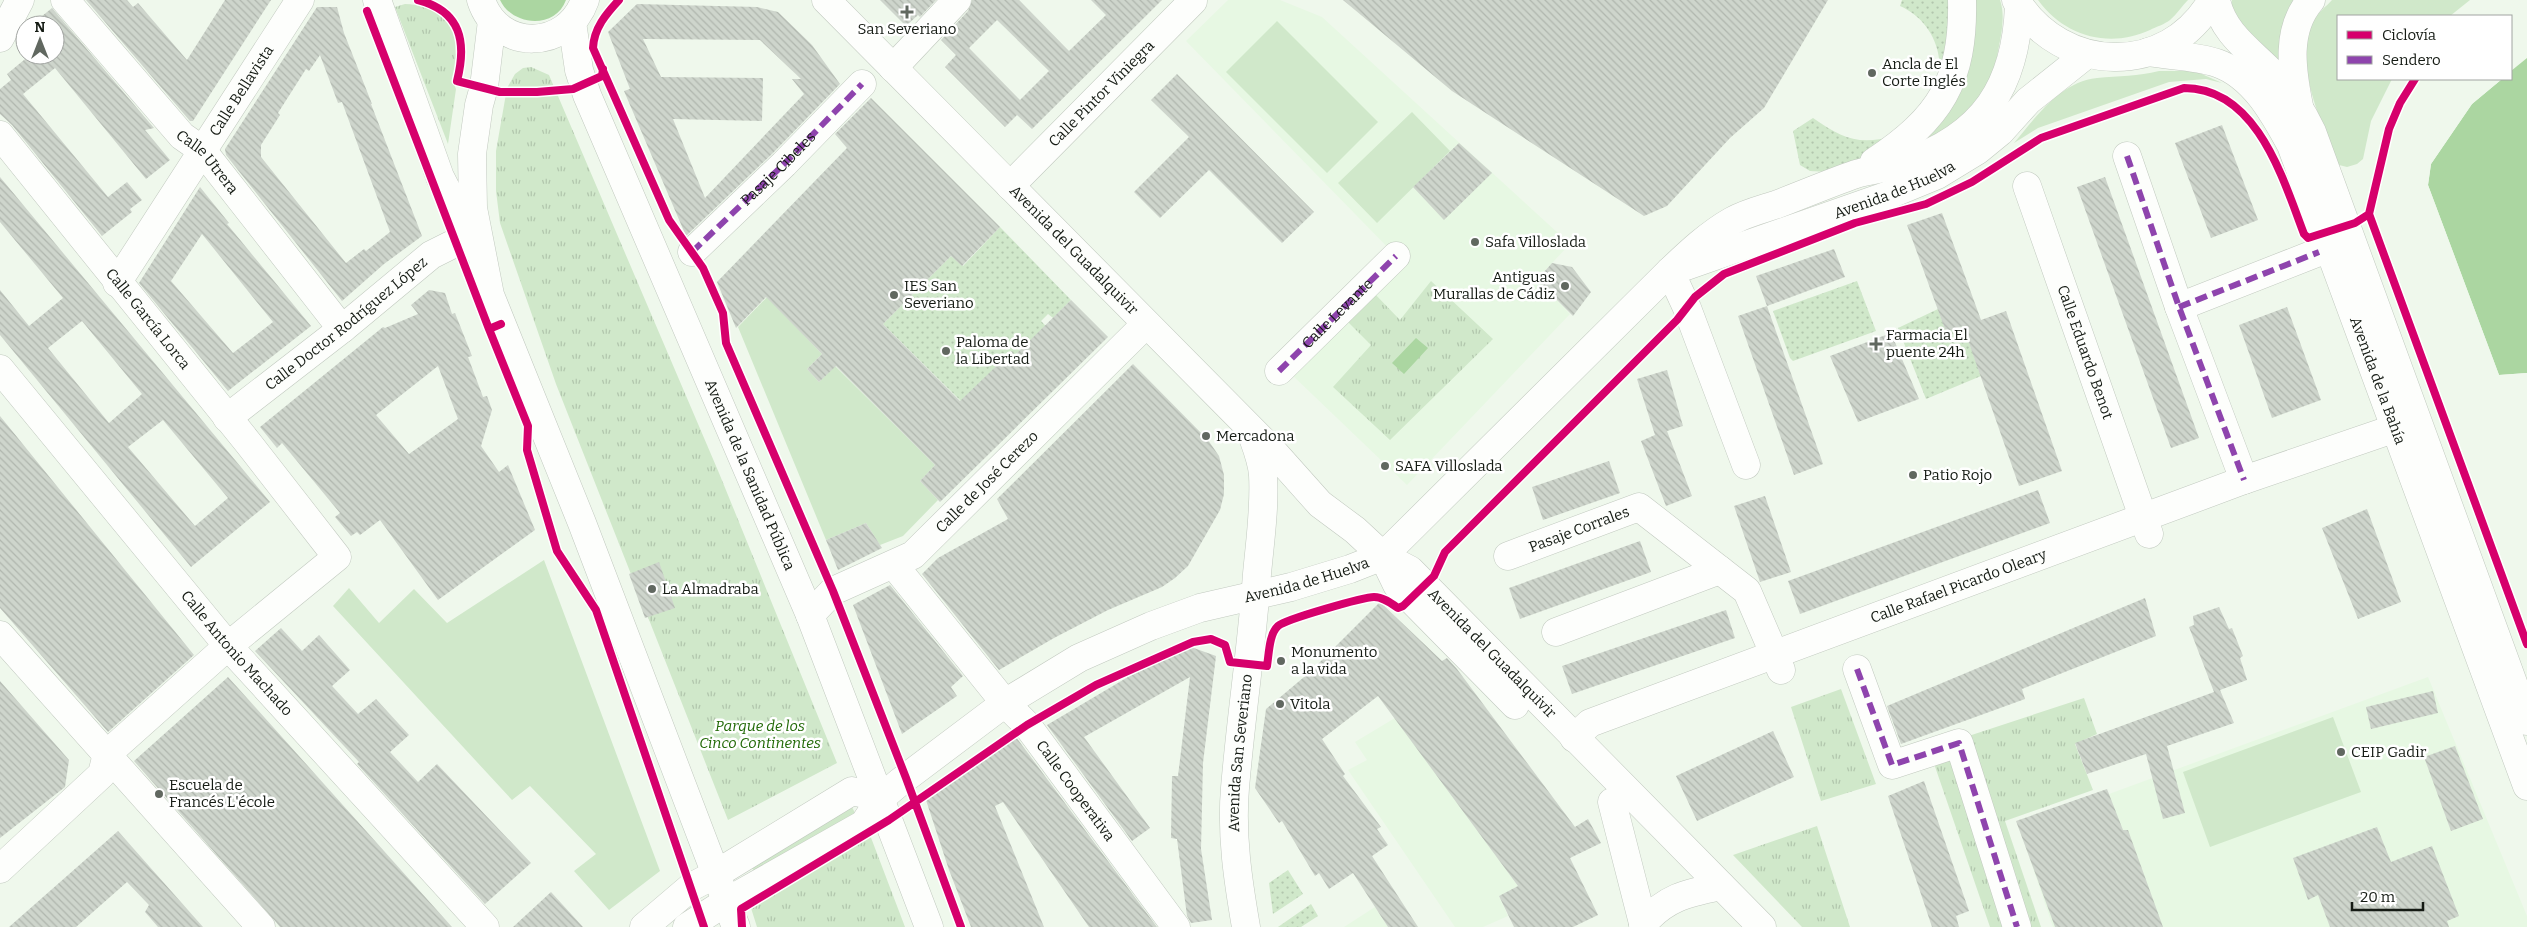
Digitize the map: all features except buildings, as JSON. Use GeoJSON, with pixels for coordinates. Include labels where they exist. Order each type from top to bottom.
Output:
{"type":"FeatureCollection","features":[{"type":"Feature","properties":{"kind":"main road"},"geometry":{"type":"LineString","coordinates":[[0,38],[20,0]]}},
{"type":"Feature","properties":{"kind":"main road","name":"Calle Utrera"},"geometry":{"type":"LineString","coordinates":[[65,0],[182,136],[202,150],[342,329]]}},
{"type":"Feature","properties":{"kind":"main road","name":"Calle Bellavista"},"geometry":{"type":"LineString","coordinates":[[117,283],[300,0]]}},
{"type":"Feature","properties":{"kind":"main road"},"geometry":{"type":"LineString","coordinates":[[377,0],[440,177],[483,261]]}},
{"type":"Feature","properties":{"kind":"main road","name":"Avenida del Guadalquivir"},"geometry":{"type":"LineString","coordinates":[[826,0],[1251,432],[1270,448],[1320,504],[1355,530],[1383,556],[1415,575],[1567,744],[1711,888],[1736,927]]}},
{"type":"Feature","properties":{"kind":"main road"},"geometry":{"type":"LineString","coordinates":[[893,68],[958,0]]}},
{"type":"Feature","properties":{"kind":"main road"},"geometry":{"type":"LineString","coordinates":[[1856,174],[1916,132],[1942,99],[1955,70],[1962,38],[1962,0]]}},
{"type":"Feature","properties":{"kind":"main road"},"geometry":{"type":"LineString","coordinates":[[2017,2],[2045,34],[2065,46],[2087,54],[2118,58],[2148,52],[2182,35],[2200,17],[2212,0]]}},
{"type":"Feature","properties":{"kind":"main road","name":"Avenida de la Bahía"},"geometry":{"type":"LineString","coordinates":[[2216,0],[2219,14],[2230,33],[2274,76],[2300,106],[2312,132],[2527,721]]}},
{"type":"Feature","properties":{"kind":"main road"},"geometry":{"type":"LineString","coordinates":[[2300,106],[2293,75],[2291,52],[2297,27],[2311,0]]}},
{"type":"Feature","properties":{"kind":"main road","name":"Calle Pintor Viniegra"},"geometry":{"type":"LineString","coordinates":[[1010,186],[1193,2]]}},
{"type":"Feature","properties":{"kind":"main road","name":"Avenida de Huelva"},"geometry":{"type":"LineString","coordinates":[[687,927],[726,902],[864,824],[881,798],[1005,703],[1078,658],[1151,626],[1200,608],[1291,587],[1350,570],[1383,556],[1670,271],[1687,255],[1733,221],[1856,174],[1904,163],[1961,133],[1982,115],[2006,79],[2014,56],[2017,2]]}},
{"type":"Feature","properties":{"kind":"main road"},"geometry":{"type":"LineString","coordinates":[[482,7],[507,32],[521,38],[536,39],[551,36],[578,11]]}},
{"type":"Feature","properties":{"kind":"main road"},"geometry":{"type":"LineString","coordinates":[[482,7],[484,87],[479,105],[472,154],[472,208],[490,295],[585,532],[736,927]]}},
{"type":"Feature","properties":{"kind":"main road","name":"Avenida de la Sanidad Pública"},"geometry":{"type":"LineString","coordinates":[[578,11],[579,70],[587,95],[810,615],[929,927]]}},
{"type":"Feature","properties":{"kind":"main road","name":"Avenida de la Bahía"},"geometry":{"type":"LineString","coordinates":[[2148,52],[2218,63],[2239,76],[2257,91],[2274,114],[2291,145],[2527,786]]}},
{"type":"Feature","properties":{"kind":"main road","name":"Avenida de Huelva"},"geometry":{"type":"LineString","coordinates":[[1670,271],[1886,196],[1937,175],[1978,150],[2000,132],[2028,101],[2064,70],[2087,54]]}},
{"type":"Feature","properties":{"kind":"main road","name":"Pasaje Cibeles"},"geometry":{"type":"LineString","coordinates":[[692,252],[784,164],[862,84]]}},
{"type":"Feature","properties":{"kind":"main road","name":"Calle García Lorca"},"geometry":{"type":"LineString","coordinates":[[0,135],[337,557],[228,646]]}},
{"type":"Feature","properties":{"kind":"main road"},"geometry":{"type":"LineString","coordinates":[[2127,156],[2179,307],[2244,480]]}},
{"type":"Feature","properties":{"kind":"main road","name":"Calle Eduardo Benot"},"geometry":{"type":"LineString","coordinates":[[2027,186],[2146,526]]}},
{"type":"Feature","properties":{"kind":"main road","name":"Calle Doctor Rodríguez López"},"geometry":{"type":"LineString","coordinates":[[227,418],[342,329],[431,255],[455,243],[468,233]]}},
{"type":"Feature","properties":{"kind":"main road"},"geometry":{"type":"LineString","coordinates":[[2179,307],[2319,252]]}},
{"type":"Feature","properties":{"kind":"main road","name":"Calle Levante"},"geometry":{"type":"LineString","coordinates":[[1279,371],[1396,256]]}},
{"type":"Feature","properties":{"kind":"main road"},"geometry":{"type":"LineString","coordinates":[[1670,271],[1687,308],[1746,465]]}},
{"type":"Feature","properties":{"kind":"main road","name":"Calle de José Cerezo"},"geometry":{"type":"LineString","coordinates":[[810,615],[833,590],[894,565],[913,555],[1146,324]]}},
{"type":"Feature","properties":{"kind":"main road","name":"Calle Antonio Machado"},"geometry":{"type":"LineString","coordinates":[[0,370],[228,646],[485,927]]}},
{"type":"Feature","properties":{"kind":"main road","name":"Avenida San Severiano"},"geometry":{"type":"LineString","coordinates":[[1246,927],[1238,882],[1233,832],[1235,789],[1256,594],[1263,475],[1259,455],[1251,432]]}},
{"type":"Feature","properties":{"kind":"main road","name":"Calle Rafael Picardo Oleary"},"geometry":{"type":"LineString","coordinates":[[2146,526],[2244,480],[2399,435]]}},
{"type":"Feature","properties":{"kind":"main road","name":"Calle Rafael Picardo Oleary"},"geometry":{"type":"LineString","coordinates":[[1567,744],[1590,723],[1778,662],[2399,435]]}},
{"type":"Feature","properties":{"kind":"main road","name":"Pasaje Corrales"},"geometry":{"type":"LineString","coordinates":[[1508,556],[1639,507],[1747,591],[1778,662]]}},
{"type":"Feature","properties":{"kind":"main road","name":"Calle Cooperativa"},"geometry":{"type":"LineString","coordinates":[[894,565],[1005,703],[1027,725],[1176,927]]}},
{"type":"Feature","properties":{"kind":"main road"},"geometry":{"type":"LineString","coordinates":[[1556,632],[1720,570]]}},
{"type":"Feature","properties":{"kind":"main road"},"geometry":{"type":"LineString","coordinates":[[0,635],[261,927]]}},
{"type":"Feature","properties":{"kind":"main road"},"geometry":{"type":"LineString","coordinates":[[0,869],[102,774],[107,754],[228,646]]}},
{"type":"Feature","properties":{"kind":"main road"},"geometry":{"type":"LineString","coordinates":[[1857,669],[1892,764],[1959,744],[2017,927]]}},
{"type":"Feature","properties":{"kind":"main road","name":"Avenida del Guadalquivir"},"geometry":{"type":"LineString","coordinates":[[1567,744],[1612,802],[1711,888],[1762,927]]}},
{"type":"Feature","properties":{"kind":"main road"},"geometry":{"type":"LineString","coordinates":[[644,927],[691,887],[716,874],[852,791],[881,798]]}},
{"type":"Feature","properties":{"kind":"main road"},"geometry":{"type":"LineString","coordinates":[[1612,802],[1643,926]]}},
{"type":"Feature","properties":{"kind":"main road"},"geometry":{"type":"LineString","coordinates":[[1643,926],[1653,912],[1673,898],[1711,888]]}},
{"type":"Feature","properties":{"kind":"shaded area"},"geometry":{"type":"Polygon","coordinates":[[[500,0],[566,0],[560,10],[553,16],[533,21],[514,15],[506,9],[500,0]]]}},
{"type":"Feature","properties":{"kind":"shaded area","name":"Safa Villoslada"},"geometry":{"type":"Polygon","coordinates":[[[1228,0],[1280,0],[1322,17],[1570,244],[1537,279],[1570,314],[1407,485],[1290,373],[1402,262],[1186,41],[1228,0]]]}},
{"type":"Feature","properties":{"kind":"shaded area"},"geometry":{"type":"Polygon","coordinates":[[[2527,58],[2527,373],[2499,375],[2428,185],[2431,164],[2472,104],[2501,80],[2512,80],[2512,70],[2527,58]]]}},
{"type":"Feature","properties":{"kind":"shaded area"},"geometry":{"type":"Polygon","coordinates":[[[1416,338],[1428,348],[1404,374],[1392,363],[1416,338]]]}},
{"type":"Feature","properties":{"kind":"shaded area","name":"CEIP Gadir"},"geometry":{"type":"Polygon","coordinates":[[[2428,677],[2527,916],[2527,927],[2053,927],[2019,827],[2428,677]]]}},
{"type":"Feature","properties":{"kind":"shaded area"},"geometry":{"type":"Polygon","coordinates":[[[1395,718],[1518,886],[1499,896],[1508,916],[1483,927],[1455,927],[1348,770],[1367,760],[1355,742],[1395,718]]]}},
{"type":"Feature","properties":{"kind":"shaded area"},"geometry":{"type":"Polygon","coordinates":[[[1375,907],[1388,927],[1344,927],[1375,907]]]}},
{"type":"Feature","properties":{"kind":"green space"},"geometry":{"type":"Polygon","coordinates":[[[1902,0],[1955,0],[1942,80],[1935,41],[1921,20],[1900,6],[1902,0]]]}},
{"type":"Feature","properties":{"kind":"green space"},"geometry":{"type":"Polygon","coordinates":[[[1972,0],[2000,0],[2002,5],[2002,29],[1992,76],[1977,101],[1968,111],[1946,130],[1909,153],[1972,0]]]}},
{"type":"Feature","properties":{"kind":"green space"},"geometry":{"type":"Polygon","coordinates":[[[2038,0],[2188,0],[2173,18],[2166,23],[2134,36],[2103,38],[2088,36],[2061,23],[2038,0]]]}},
{"type":"Feature","properties":{"kind":"green space"},"geometry":{"type":"Polygon","coordinates":[[[2232,0],[2297,0],[2281,69],[2242,30],[2236,21],[2232,0]]]}},
{"type":"Feature","properties":{"kind":"green space"},"geometry":{"type":"Polygon","coordinates":[[[2332,0],[2470,0],[2451,15],[2337,15],[2337,80],[2392,80],[2371,121],[2363,159],[2357,164],[2347,167],[2339,165],[2332,153],[2315,104],[2307,70],[2308,36],[2315,17],[2332,0]]]}},
{"type":"Feature","properties":{"kind":"green space"},"geometry":{"type":"Polygon","coordinates":[[[405,4],[416,5],[435,12],[449,24],[454,32],[458,56],[452,80],[456,89],[448,144],[395,7],[405,4]]]}},
{"type":"Feature","properties":{"kind":"green space"},"geometry":{"type":"Polygon","coordinates":[[[1277,21],[1378,122],[1327,173],[1226,72],[1277,21]]]}},
{"type":"Feature","properties":{"kind":"green space","name":"Parque de los Cinco Continentes"},"geometry":{"type":"Polygon","coordinates":[[[531,67],[549,75],[719,473],[837,763],[728,820],[556,384],[500,223],[496,191],[496,151],[507,88],[515,74],[523,68],[531,67]]]}},
{"type":"Feature","properties":{"kind":"green space"},"geometry":{"type":"Polygon","coordinates":[[[2159,71],[2195,71],[2222,83],[2206,79],[2169,82],[2038,128],[2014,143],[2050,102],[2072,86],[2097,78],[2159,71]]]}},
{"type":"Feature","properties":{"kind":"green space"},"geometry":{"type":"Polygon","coordinates":[[[1412,112],[1450,151],[1377,223],[1338,183],[1412,112]]]}},
{"type":"Feature","properties":{"kind":"green space"},"geometry":{"type":"Polygon","coordinates":[[[1813,118],[1833,131],[1860,140],[1894,136],[1885,148],[1828,172],[1810,171],[1800,165],[1793,131],[1813,118]]]}},
{"type":"Feature","properties":{"kind":"green space"},"geometry":{"type":"Polygon","coordinates":[[[1000,227],[1071,300],[1053,318],[1048,314],[1041,321],[1046,326],[1015,355],[1011,351],[1004,359],[1007,363],[987,376],[965,405],[883,324],[951,256],[963,266],[1000,227]]]}},
{"type":"Feature","properties":{"kind":"green space"},"geometry":{"type":"Polygon","coordinates":[[[1431,281],[1493,339],[1390,440],[1333,387],[1371,345],[1344,318],[1372,291],[1400,320],[1431,281]]]}},
{"type":"Feature","properties":{"kind":"green space"},"geometry":{"type":"Polygon","coordinates":[[[1857,281],[1876,331],[1793,361],[1790,358],[1773,311],[1857,281]]]}},
{"type":"Feature","properties":{"kind":"green space"},"geometry":{"type":"Polygon","coordinates":[[[767,297],[822,354],[807,369],[819,382],[835,366],[935,465],[920,481],[938,500],[903,536],[880,545],[866,523],[826,540],[738,327],[767,297]]]}},
{"type":"Feature","properties":{"kind":"green space"},"geometry":{"type":"Polygon","coordinates":[[[1938,309],[1946,332],[1963,326],[1981,376],[1926,399],[1898,328],[1938,309]]]}},
{"type":"Feature","properties":{"kind":"green space"},"geometry":{"type":"Polygon","coordinates":[[[544,560],[660,871],[609,910],[574,871],[596,854],[530,786],[512,800],[333,606],[349,588],[379,623],[414,589],[447,623],[544,560]]]}},
{"type":"Feature","properties":{"kind":"green space"},"geometry":{"type":"Polygon","coordinates":[[[1841,689],[1876,784],[1821,801],[1791,707],[1841,689]]]}},
{"type":"Feature","properties":{"kind":"green space"},"geometry":{"type":"Polygon","coordinates":[[[2084,698],[2097,734],[2075,744],[2093,790],[2005,821],[2041,927],[1990,927],[1929,749],[2084,698]]]}},
{"type":"Feature","properties":{"kind":"green space"},"geometry":{"type":"Polygon","coordinates":[[[2333,717],[2361,792],[2210,847],[2183,772],[2333,717]]]}},
{"type":"Feature","properties":{"kind":"green space"},"geometry":{"type":"Polygon","coordinates":[[[852,807],[857,817],[757,874],[750,866],[852,807]]]}},
{"type":"Feature","properties":{"kind":"green space"},"geometry":{"type":"Polygon","coordinates":[[[1817,826],[1850,927],[1802,927],[1733,855],[1817,826]]]}},
{"type":"Feature","properties":{"kind":"green space"},"geometry":{"type":"Polygon","coordinates":[[[870,835],[905,927],[757,927],[751,908],[870,835]]]}},
{"type":"Feature","properties":{"kind":"green space"},"geometry":{"type":"Polygon","coordinates":[[[1288,870],[1303,894],[1273,914],[1269,883],[1288,870]]]}},
{"type":"Feature","properties":{"kind":"green space"},"geometry":{"type":"Polygon","coordinates":[[[1311,904],[1318,916],[1301,927],[1278,927],[1311,904]]]}},
{"type":"Feature","properties":{"kind":"pier"},"geometry":{"type":"Polygon","coordinates":[[[2497,80],[2501,80],[2472,104],[2431,164],[2428,185],[2499,375],[2527,373],[2527,376],[2499,378],[2426,185],[2429,162],[2470,102],[2497,80]]]}},
{"type":"Feature","properties":{"kind":"marked path"},"geometry":{"type":"LineString","coordinates":[[692,252],[784,164],[862,84]]}},
{"type":"Feature","properties":{"kind":"marked path"},"geometry":{"type":"LineString","coordinates":[[2127,156],[2179,307],[2244,480]]}},
{"type":"Feature","properties":{"kind":"marked path"},"geometry":{"type":"LineString","coordinates":[[2179,307],[2319,252]]}},
{"type":"Feature","properties":{"kind":"marked path"},"geometry":{"type":"LineString","coordinates":[[1279,371],[1396,256]]}},
{"type":"Feature","properties":{"kind":"marked path"},"geometry":{"type":"LineString","coordinates":[[1857,669],[1892,765],[1959,743],[2017,927]]}},
{"type":"Feature","properties":{"kind":"cycle path"},"geometry":{"type":"LineString","coordinates":[[418,0],[444,12],[452,20],[457,30],[461,53],[457,81],[500,92],[537,92],[573,89],[602,76],[603,69]]}},
{"type":"Feature","properties":{"kind":"cycle path"},"geometry":{"type":"LineString","coordinates":[[619,0],[605,16],[598,28],[593,48],[669,220],[703,268],[723,313],[726,343],[833,591],[906,778],[961,927]]}},
{"type":"Feature","properties":{"kind":"cycle path"},"geometry":{"type":"LineString","coordinates":[[367,11],[489,329]]}},
{"type":"Feature","properties":{"kind":"cycle path"},"geometry":{"type":"LineString","coordinates":[[2414,80],[2400,103],[2389,129],[2369,214],[2527,644]]}},
{"type":"Feature","properties":{"kind":"cycle path"},"geometry":{"type":"LineString","coordinates":[[742,927],[741,909],[889,820],[1027,725],[1096,685],[1193,642],[1211,639],[1225,645],[1230,662],[1267,666],[1273,634],[1278,626],[1284,623],[1325,609],[1374,597],[1384,599],[1398,608],[1403,606],[1434,576],[1445,552],[1677,320],[1695,297],[1724,274],[1855,223],[1926,204],[1972,182],[2041,138],[2184,88],[2209,92],[2231,103],[2249,120],[2264,140],[2287,188],[2304,234],[2308,238],[2355,223],[2369,214]]}},
{"type":"Feature","properties":{"kind":"cycle path"},"geometry":{"type":"LineString","coordinates":[[501,324],[489,329],[528,426],[527,450],[557,551],[596,610],[704,927]]}},
{"type":"Feature","properties":{"kind":"place","name":"San Severiano"},"geometry":{"type":"Point","coordinates":[907,12]}},
{"type":"Feature","properties":{"kind":"place","name":"Ancla de El Corte Inglés"},"geometry":{"type":"Point","coordinates":[1872,73]}},
{"type":"Feature","properties":{"kind":"place","name":"Safa Villoslada"},"geometry":{"type":"Point","coordinates":[1475,242]}},
{"type":"Feature","properties":{"kind":"place","name":"Antiguas Murallas de Cádiz"},"geometry":{"type":"Point","coordinates":[1565,286]}},
{"type":"Feature","properties":{"kind":"place","name":"IES San Severiano"},"geometry":{"type":"Point","coordinates":[894,295]}},
{"type":"Feature","properties":{"kind":"place","name":"Farmacia El puente 24h"},"geometry":{"type":"Point","coordinates":[1876,344]}},
{"type":"Feature","properties":{"kind":"place","name":"Paloma de la Libertad"},"geometry":{"type":"Point","coordinates":[946,351]}},
{"type":"Feature","properties":{"kind":"place","name":"Mercadona"},"geometry":{"type":"Point","coordinates":[1206,436]}},
{"type":"Feature","properties":{"kind":"place","name":"SAFA Villoslada"},"geometry":{"type":"Point","coordinates":[1385,466]}},
{"type":"Feature","properties":{"kind":"place","name":"Patio Rojo"},"geometry":{"type":"Point","coordinates":[1913,475]}},
{"type":"Feature","properties":{"kind":"place","name":"La Almadraba"},"geometry":{"type":"Point","coordinates":[652,589]}},
{"type":"Feature","properties":{"kind":"place","name":"Monumento a la vida"},"geometry":{"type":"Point","coordinates":[1281,661]}},
{"type":"Feature","properties":{"kind":"place","name":"Vitola"},"geometry":{"type":"Point","coordinates":[1280,704]}},
{"type":"Feature","properties":{"kind":"place","name":"CEIP Gadir"},"geometry":{"type":"Point","coordinates":[2341,752]}},
{"type":"Feature","properties":{"kind":"place","name":"Escuela de Francés L'école"},"geometry":{"type":"Point","coordinates":[159,794]}}]}
